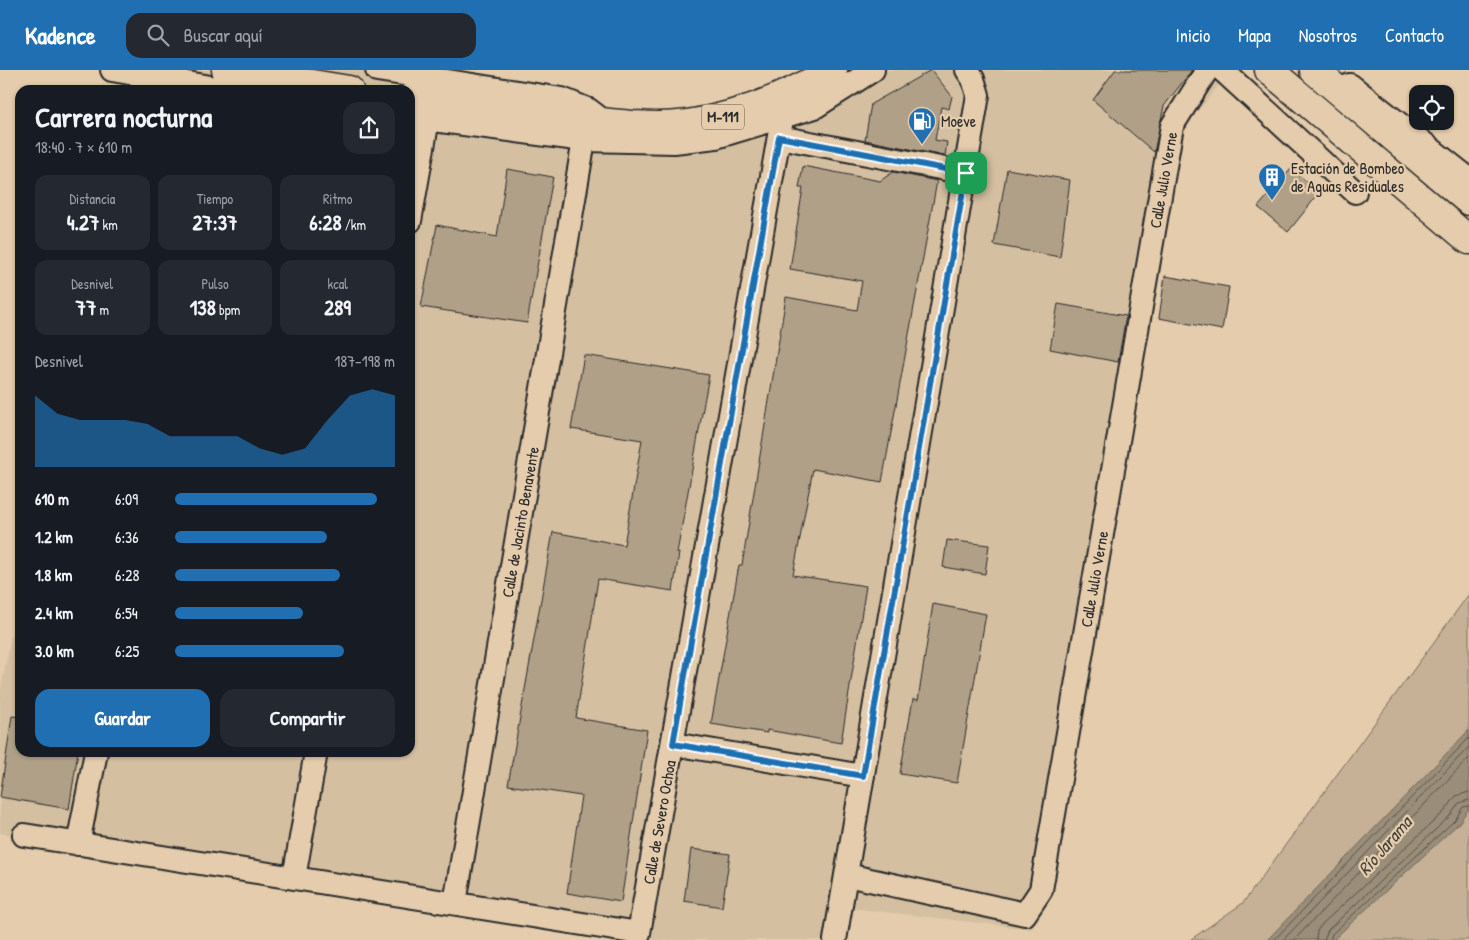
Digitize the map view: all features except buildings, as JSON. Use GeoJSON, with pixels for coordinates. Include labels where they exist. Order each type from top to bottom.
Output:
{"type":"FeatureCollection","features":[{"type":"Feature","properties":{"kind":"main road","name":"M-111"},"geometry":{"type":"LineString","coordinates":[[415,99],[605,122],[666,125],[710,120],[733,115],[770,101],[832,70]]}},
{"type":"Feature","properties":{"kind":"main road"},"geometry":{"type":"LineString","coordinates":[[1269,70],[1469,240]]}},
{"type":"Feature","properties":{"kind":"main road"},"geometry":{"type":"LineString","coordinates":[[1314,70],[1469,201]]}},
{"type":"Feature","properties":{"kind":"street"},"geometry":{"type":"LineString","coordinates":[[112,70],[225,85]]}},
{"type":"Feature","properties":{"kind":"street"},"geometry":{"type":"LineString","coordinates":[[377,70],[562,99],[589,110],[605,122]]}},
{"type":"Feature","properties":{"kind":"street"},"geometry":{"type":"LineString","coordinates":[[780,128],[873,70]]}},
{"type":"Feature","properties":{"kind":"street"},"geometry":{"type":"LineString","coordinates":[[835,940],[978,95],[973,79],[967,70]]}},
{"type":"Feature","properties":{"kind":"street","name":"Calle Julio Verne"},"geometry":{"type":"LineString","coordinates":[[847,875],[1025,914],[1041,890],[1172,126],[1207,70]]}},
{"type":"Feature","properties":{"kind":"street"},"geometry":{"type":"LineString","coordinates":[[1222,70],[1356,192]]}},
{"type":"Feature","properties":{"kind":"street"},"geometry":{"type":"LineString","coordinates":[[1330,70],[1435,150],[1469,179]]}},
{"type":"Feature","properties":{"kind":"street"},"geometry":{"type":"LineString","coordinates":[[415,164],[419,118],[584,140],[674,142],[780,128],[966,173]]}},
{"type":"Feature","properties":{"kind":"street","name":"Calle de Severo Ochoa"},"geometry":{"type":"LineString","coordinates":[[455,903],[639,933],[780,128]]}},
{"type":"Feature","properties":{"kind":"street","name":"Calle de Jacinto Benavente"},"geometry":{"type":"LineString","coordinates":[[455,903],[584,140]]}},
{"type":"Feature","properties":{"kind":"street"},"geometry":{"type":"LineString","coordinates":[[673,744],[863,776]]}},
{"type":"Feature","properties":{"kind":"street"},"geometry":{"type":"LineString","coordinates":[[78,844],[95,757]]}},
{"type":"Feature","properties":{"kind":"street"},"geometry":{"type":"LineString","coordinates":[[294,878],[315,757]]}},
{"type":"Feature","properties":{"kind":"street"},"geometry":{"type":"LineString","coordinates":[[24,835],[455,903]]}},
{"type":"Feature","properties":{"kind":"shaded area"},"geometry":{"type":"Polygon","coordinates":[[[124,70],[369,70],[388,85],[121,85],[124,70]]]}},
{"type":"Feature","properties":{"kind":"shaded area"},"geometry":{"type":"Polygon","coordinates":[[[885,70],[1210,70],[1223,80],[1182,131],[1085,716],[1033,929],[851,908],[844,940],[621,940],[569,934],[0,833],[0,693],[15,617],[15,757],[415,757],[415,105],[447,128],[816,118],[885,70]]]}},
{"type":"Feature","properties":{"kind":"shaded area"},"geometry":{"type":"Polygon","coordinates":[[[1469,594],[1469,940],[1190,940],[1243,903],[1469,594]]]}},
{"type":"Feature","properties":{"kind":"water","name":"Río Jarama"},"geometry":{"type":"Polygon","coordinates":[[[1469,730],[1469,808],[1459,823],[1333,940],[1267,940],[1469,730]]]}},
{"type":"Feature","properties":{"kind":"place","name":"Moeve"},"geometry":{"type":"Point","coordinates":[922,145]}},
{"type":"Feature","properties":{"kind":"place","name":"Estación de Bombeo de Aguas Residuales"},"geometry":{"type":"Point","coordinates":[1272,201]}},
{"type":"Feature","properties":{"kind":"route"},"geometry":{"type":"LineString","coordinates":[[779,137],[966,173],[863,776],[673,744],[779,137]]}}]}
